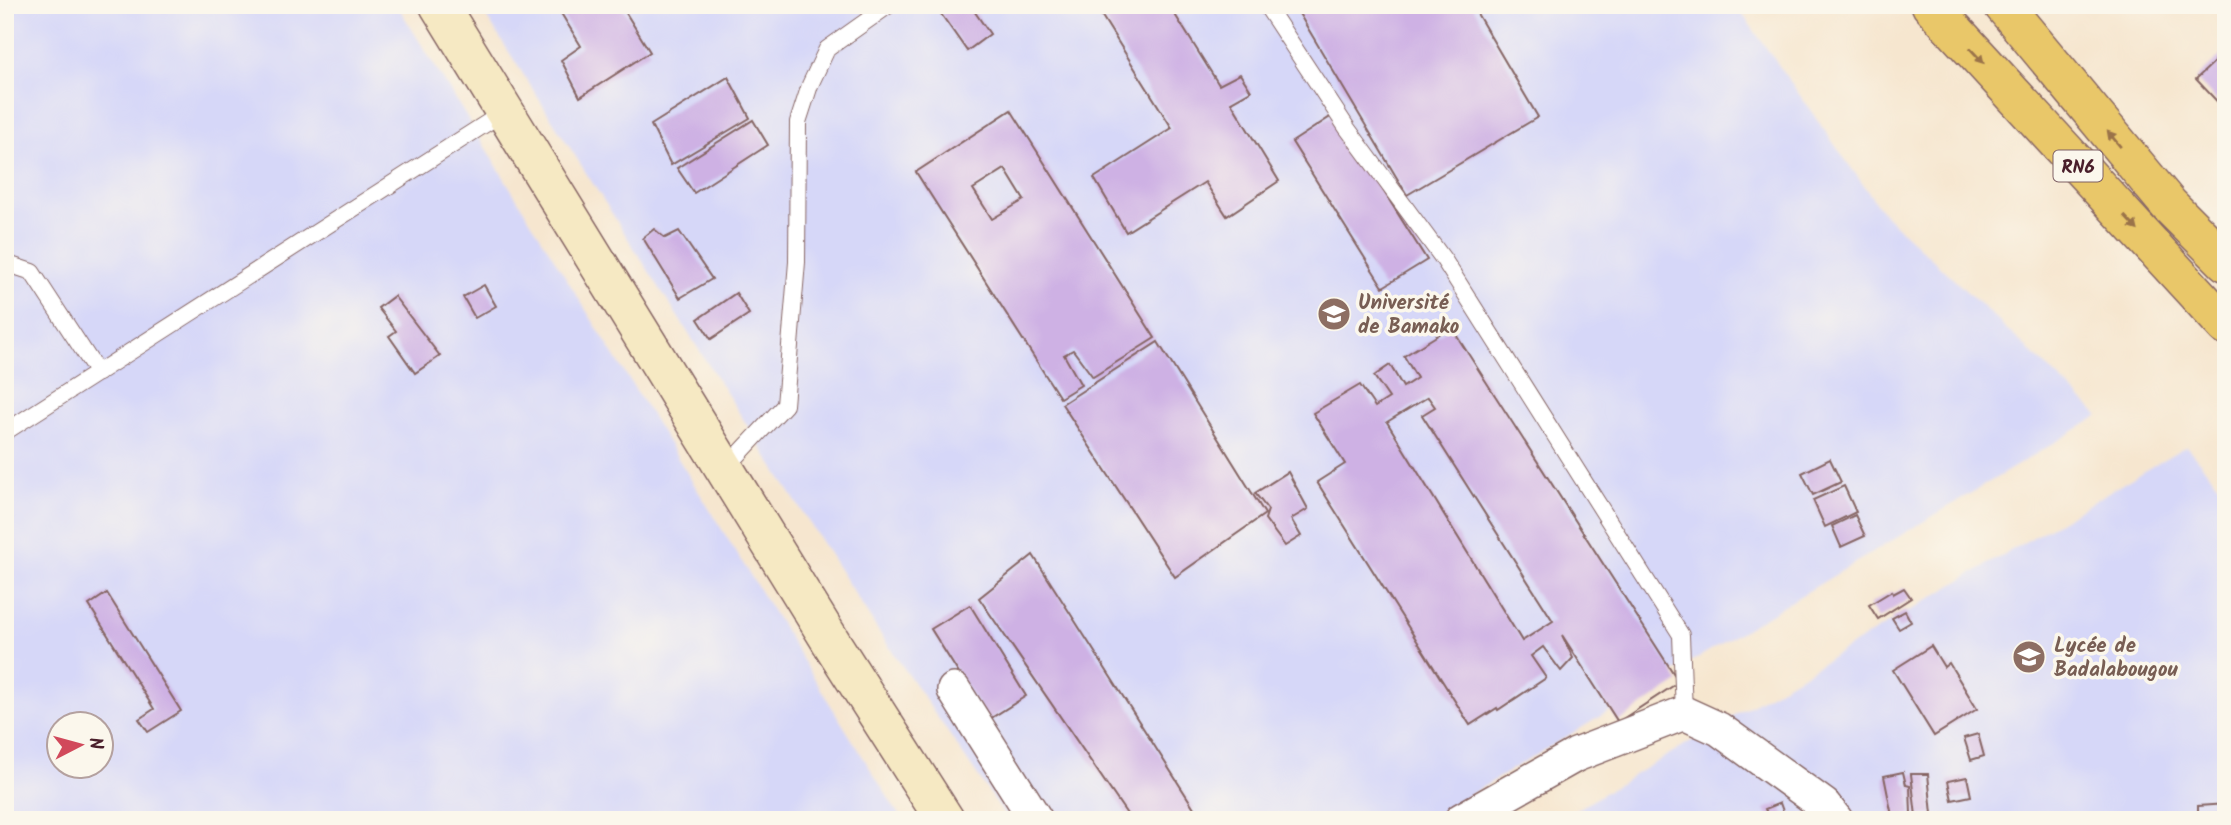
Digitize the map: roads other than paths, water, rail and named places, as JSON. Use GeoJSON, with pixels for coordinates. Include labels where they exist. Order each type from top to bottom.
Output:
{"type":"FeatureCollection","features":[{"type":"Feature","properties":{"kind":"highway","name":"RN6"},"geometry":{"type":"LineString","coordinates":[[1931,5],[2226,326]]}},
{"type":"Feature","properties":{"kind":"highway","name":"RN6"},"geometry":{"type":"LineString","coordinates":[[2003,5],[2169,205],[2226,262]]}},
{"type":"Feature","properties":{"kind":"street"},"geometry":{"type":"LineString","coordinates":[[439,5],[833,645],[945,820]]}},
{"type":"Feature","properties":{"kind":"street"},"geometry":{"type":"LineString","coordinates":[[954,690],[1036,820]]}},
{"type":"Feature","properties":{"kind":"street"},"geometry":{"type":"LineString","coordinates":[[1461,820],[1576,755],[1684,713],[1719,729],[1824,805],[1836,820]]}},
{"type":"Feature","properties":{"kind":"lane"},"geometry":{"type":"LineString","coordinates":[[726,468],[785,405],[797,261],[798,122],[810,85],[828,49],[889,5]]}},
{"type":"Feature","properties":{"kind":"lane"},"geometry":{"type":"LineString","coordinates":[[1266,5],[1347,128],[1444,260],[1681,635],[1684,713]]}},
{"type":"Feature","properties":{"kind":"lane"},"geometry":{"type":"LineString","coordinates":[[5,432],[504,112]]}},
{"type":"Feature","properties":{"kind":"lane"},"geometry":{"type":"LineString","coordinates":[[5,263],[32,272],[99,373]]}},
{"type":"Feature","properties":{"kind":"place","name":"Université de Bamako"},"geometry":{"type":"Point","coordinates":[1334,314]}},
{"type":"Feature","properties":{"kind":"place","name":"Lycée de Badalabougou"},"geometry":{"type":"Point","coordinates":[2029,657]}}]}
